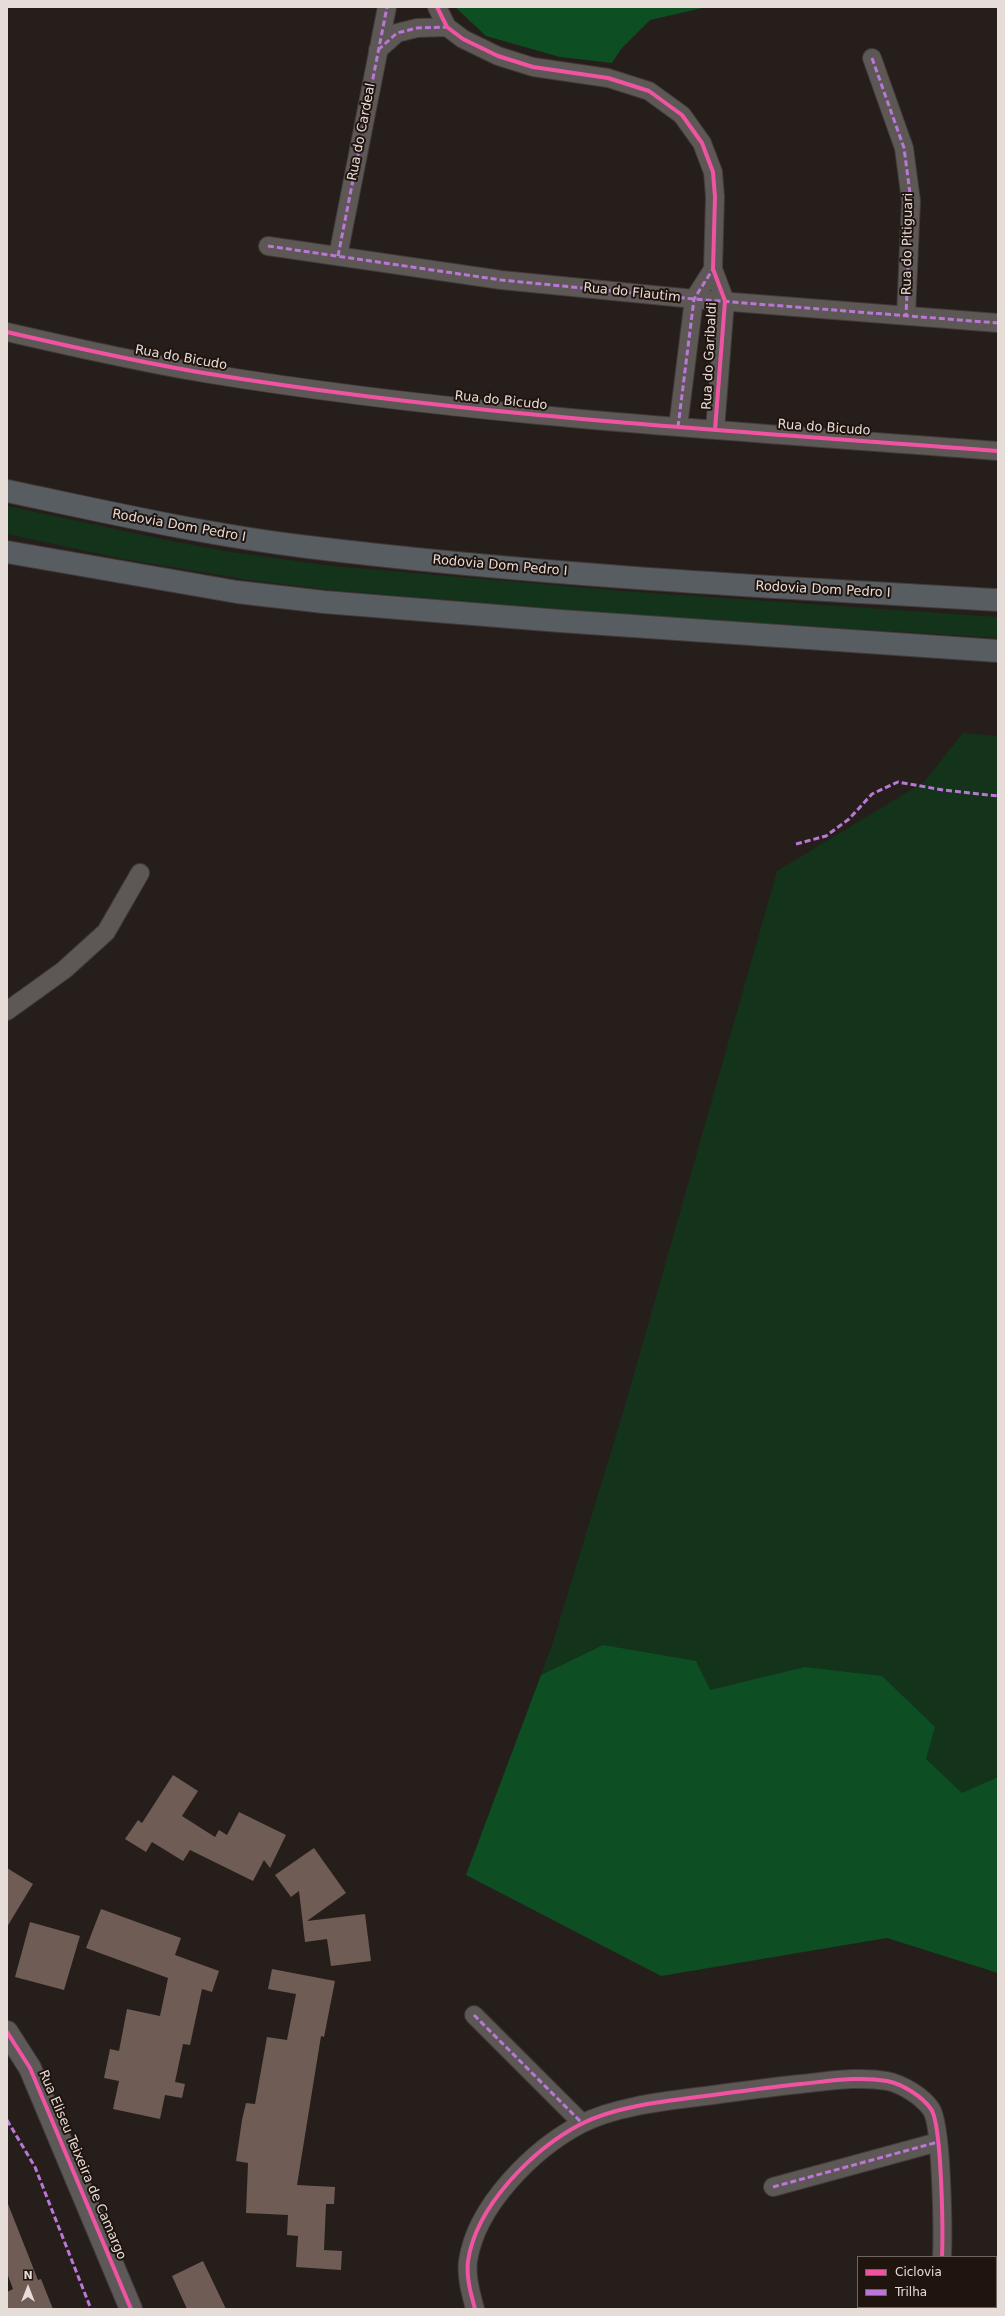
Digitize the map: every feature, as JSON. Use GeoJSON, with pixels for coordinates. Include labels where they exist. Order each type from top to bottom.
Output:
{"type":"FeatureCollection","features":[{"type":"Feature","properties":{"kind":"highway","name":"Rodovia Dom Pedro I"},"geometry":{"type":"LineString","coordinates":[[7,491],[216,534],[307,547],[577,573],[782,588],[998,599]]}},
{"type":"Feature","properties":{"kind":"highway"},"geometry":{"type":"LineString","coordinates":[[7,552],[238,592],[324,602],[560,621],[998,651]]}},
{"type":"Feature","properties":{"kind":"street","name":"Rua do Cardeal"},"geometry":{"type":"LineString","coordinates":[[338,256],[387,7]]}},
{"type":"Feature","properties":{"kind":"street","name":"Rua do Garibaldi"},"geometry":{"type":"LineString","coordinates":[[437,7],[447,27],[464,39],[498,56],[533,68],[608,78],[649,91],[682,115],[702,143],[713,172],[715,197],[713,269],[725,301],[715,430]]}},
{"type":"Feature","properties":{"kind":"street"},"geometry":{"type":"LineString","coordinates":[[378,50],[397,33],[417,28],[447,27]]}},
{"type":"Feature","properties":{"kind":"street","name":"Rua do Pitiguari"},"geometry":{"type":"LineString","coordinates":[[872,58],[904,148],[912,201],[906,315]]}},
{"type":"Feature","properties":{"kind":"street","name":"Rua do Flautim"},"geometry":{"type":"LineString","coordinates":[[268,246],[501,280],[694,299],[998,323]]}},
{"type":"Feature","properties":{"kind":"street","name":"Rua do Garibaldi"},"geometry":{"type":"LineString","coordinates":[[678,427],[694,299],[713,269]]}},
{"type":"Feature","properties":{"kind":"street","name":"Rua do Bicudo"},"geometry":{"type":"LineString","coordinates":[[7,332],[202,373],[487,411],[998,451]]}},
{"type":"Feature","properties":{"kind":"street"},"geometry":{"type":"LineString","coordinates":[[7,1011],[64,970],[106,932],[140,873]]}},
{"type":"Feature","properties":{"kind":"street"},"geometry":{"type":"LineString","coordinates":[[474,2015],[582,2123]]}},
{"type":"Feature","properties":{"kind":"street","name":"Rua Eliseu Teixeira de Camargo"},"geometry":{"type":"LineString","coordinates":[[7,2032],[30,2068],[131,2309]]}},
{"type":"Feature","properties":{"kind":"street"},"geometry":{"type":"LineString","coordinates":[[475,2309],[468,2282],[468,2262],[477,2232],[501,2190],[523,2166],[548,2143],[582,2123],[620,2110],[665,2101],[776,2086],[860,2078],[889,2081],[921,2099],[931,2109],[935,2118],[938,2142],[942,2256]]}},
{"type":"Feature","properties":{"kind":"street"},"geometry":{"type":"LineString","coordinates":[[773,2188],[938,2142]]}},
{"type":"Feature","properties":{"kind":"green space"},"geometry":{"type":"Polygon","coordinates":[[[455,7],[707,7],[650,20],[621,49],[612,63],[560,57],[486,36],[455,7]]]}},
{"type":"Feature","properties":{"kind":"green space"},"geometry":{"type":"Polygon","coordinates":[[[7,506],[225,551],[332,566],[622,591],[998,617],[998,638],[621,614],[331,590],[249,580],[124,559],[7,534],[7,506]]]}},
{"type":"Feature","properties":{"kind":"green space"},"geometry":{"type":"Polygon","coordinates":[[[963,733],[998,736],[998,1777],[962,1794],[926,1759],[804,1667],[710,1690],[603,1645],[541,1675],[553,1642],[625,1406],[777,871],[924,782],[963,733]]]}},
{"type":"Feature","properties":{"kind":"green space"},"geometry":{"type":"Polygon","coordinates":[[[603,1645],[696,1661],[710,1690],[804,1667],[882,1676],[935,1727],[926,1759],[962,1793],[998,1777],[998,1973],[887,1938],[661,1976],[466,1875],[541,1675],[603,1645]]]}},
{"type":"Feature","properties":{"kind":"building"},"geometry":{"type":"Polygon","coordinates":[[[173,1775],[198,1791],[182,1816],[215,1837],[219,1830],[227,1835],[239,1812],[286,1835],[270,1868],[264,1860],[253,1881],[190,1850],[183,1861],[152,1842],[146,1852],[125,1839],[138,1820],[142,1823],[173,1775]]]}},
{"type":"Feature","properties":{"kind":"building"},"geometry":{"type":"Polygon","coordinates":[[[314,1848],[346,1893],[307,1921],[365,1914],[371,1961],[331,1966],[327,1939],[305,1942],[299,1891],[291,1897],[275,1875],[314,1848]]]}},
{"type":"Feature","properties":{"kind":"building"},"geometry":{"type":"Polygon","coordinates":[[[7,1868],[33,1884],[7,1927],[7,1868]]]}},
{"type":"Feature","properties":{"kind":"building"},"geometry":{"type":"Polygon","coordinates":[[[101,1909],[181,1938],[175,1955],[219,1971],[212,1992],[202,1989],[190,2045],[183,2044],[175,2082],[185,2084],[182,2098],[165,2095],[160,2119],[113,2109],[119,2081],[104,2078],[110,2049],[119,2051],[127,2009],[160,2016],[168,1978],[86,1948],[101,1909]]]}},
{"type":"Feature","properties":{"kind":"building"},"geometry":{"type":"Polygon","coordinates":[[[30,1922],[80,1936],[64,1990],[15,1977],[30,1922]]]}},
{"type":"Feature","properties":{"kind":"building"},"geometry":{"type":"Polygon","coordinates":[[[272,1969],[335,1981],[324,2037],[321,2036],[297,2185],[335,2187],[334,2204],[326,2204],[324,2250],[342,2251],[341,2270],[296,2267],[298,2236],[287,2235],[288,2215],[246,2213],[248,2163],[236,2161],[242,2120],[246,2103],[255,2104],[267,2037],[287,2040],[296,1994],[268,1989],[272,1969]]]}},
{"type":"Feature","properties":{"kind":"building"},"geometry":{"type":"Polygon","coordinates":[[[8,2204],[38,2280],[41,2279],[53,2309],[7,2309],[7,2292],[13,2289],[7,2273],[8,2204]]]}},
{"type":"Feature","properties":{"kind":"building"},"geometry":{"type":"Polygon","coordinates":[[[203,2261],[226,2309],[187,2309],[172,2276],[203,2261]]]}},
{"type":"Feature","properties":{"kind":"marked path"},"geometry":{"type":"LineString","coordinates":[[338,256],[387,7]]}},
{"type":"Feature","properties":{"kind":"marked path"},"geometry":{"type":"LineString","coordinates":[[378,50],[397,33],[417,28],[447,27]]}},
{"type":"Feature","properties":{"kind":"marked path"},"geometry":{"type":"LineString","coordinates":[[872,58],[904,148],[911,201],[906,315]]}},
{"type":"Feature","properties":{"kind":"marked path"},"geometry":{"type":"LineString","coordinates":[[268,246],[501,280],[694,299],[998,323]]}},
{"type":"Feature","properties":{"kind":"marked path"},"geometry":{"type":"LineString","coordinates":[[678,427],[694,299],[713,269]]}},
{"type":"Feature","properties":{"kind":"marked path"},"geometry":{"type":"LineString","coordinates":[[796,844],[826,836],[849,819],[872,794],[898,782],[943,790],[998,796]]}},
{"type":"Feature","properties":{"kind":"marked path"},"geometry":{"type":"LineString","coordinates":[[474,2015],[582,2123]]}},
{"type":"Feature","properties":{"kind":"marked path"},"geometry":{"type":"LineString","coordinates":[[7,2120],[35,2167],[91,2309]]}},
{"type":"Feature","properties":{"kind":"marked path"},"geometry":{"type":"LineString","coordinates":[[773,2187],[938,2142]]}},
{"type":"Feature","properties":{"kind":"cycle path"},"geometry":{"type":"LineString","coordinates":[[437,7],[447,27],[463,39],[498,56],[533,67],[608,78],[649,91],[682,115],[702,143],[713,172],[715,197],[713,269],[725,301],[715,430]]}},
{"type":"Feature","properties":{"kind":"cycle path"},"geometry":{"type":"LineString","coordinates":[[7,332],[80,349],[179,369],[302,388],[401,401],[600,421],[998,451]]}},
{"type":"Feature","properties":{"kind":"cycle path"},"geometry":{"type":"LineString","coordinates":[[7,2032],[30,2068],[131,2309]]}},
{"type":"Feature","properties":{"kind":"cycle path"},"geometry":{"type":"LineString","coordinates":[[475,2309],[468,2279],[468,2261],[473,2240],[482,2220],[495,2200],[526,2164],[544,2148],[581,2124],[625,2109],[674,2100],[789,2085],[855,2079],[887,2081],[911,2091],[927,2104],[935,2119],[938,2135],[942,2204],[942,2256]]}}]}
